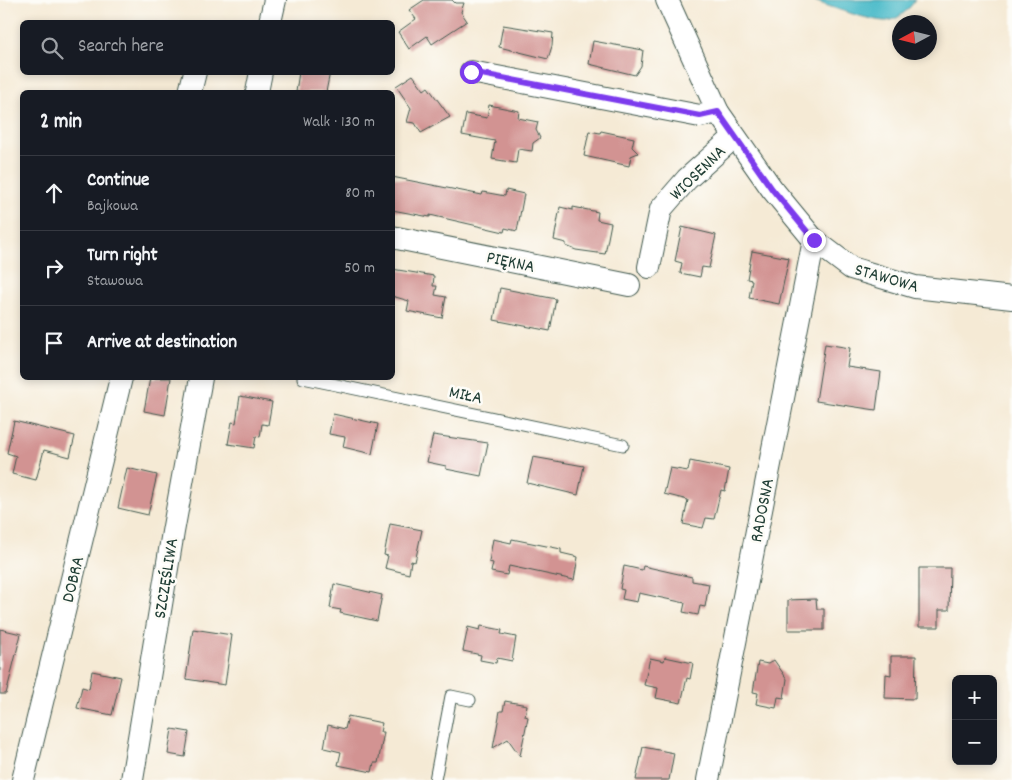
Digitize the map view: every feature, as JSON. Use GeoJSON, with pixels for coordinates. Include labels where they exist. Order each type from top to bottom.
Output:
{"type":"FeatureCollection","features":[{"type":"Feature","properties":{"kind":"street"},"geometry":{"type":"LineString","coordinates":[[270,20],[275,0]]}},
{"type":"Feature","properties":{"kind":"street","name":"STAWOWA"},"geometry":{"type":"LineString","coordinates":[[667,0],[718,112],[772,189],[814,240],[851,268],[915,287],[1012,298]]}},
{"type":"Feature","properties":{"kind":"street"},"geometry":{"type":"LineString","coordinates":[[471,72],[700,116],[718,112]]}},
{"type":"Feature","properties":{"kind":"street"},"geometry":{"type":"LineString","coordinates":[[190,90],[194,75]]}},
{"type":"Feature","properties":{"kind":"street"},"geometry":{"type":"LineString","coordinates":[[257,90],[260,75]]}},
{"type":"Feature","properties":{"kind":"street","name":"WIOSENNA"},"geometry":{"type":"LineString","coordinates":[[649,267],[660,209],[687,179],[734,137]]}},
{"type":"Feature","properties":{"kind":"street","name":"PIĘKNA"},"geometry":{"type":"LineString","coordinates":[[395,238],[629,285]]}},
{"type":"Feature","properties":{"kind":"street","name":"RADOSNA"},"geometry":{"type":"LineString","coordinates":[[708,780],[814,240]]}},
{"type":"Feature","properties":{"kind":"street","name":"DOBRA"},"geometry":{"type":"LineString","coordinates":[[23,780],[121,380]]}},
{"type":"Feature","properties":{"kind":"street","name":"SZCZĘŚLIWA"},"geometry":{"type":"LineString","coordinates":[[132,780],[173,532],[201,380]]}},
{"type":"Feature","properties":{"kind":"lane","name":"MIŁA"},"geometry":{"type":"LineString","coordinates":[[313,380],[623,445]]}},
{"type":"Feature","properties":{"kind":"lane"},"geometry":{"type":"LineString","coordinates":[[435,780],[451,696],[470,700]]}},
{"type":"Feature","properties":{"kind":"water"},"geometry":{"type":"Polygon","coordinates":[[[812,0],[915,0],[900,15],[892,15],[892,20],[887,21],[880,21],[839,10],[812,0]]]}},
{"type":"Feature","properties":{"kind":"building"},"geometry":{"type":"Polygon","coordinates":[[[424,0],[452,0],[455,3],[464,3],[461,12],[467,21],[432,44],[427,36],[409,49],[398,32],[416,19],[409,10],[424,0]]]}},
{"type":"Feature","properties":{"kind":"building"},"geometry":{"type":"Polygon","coordinates":[[[503,25],[553,33],[548,59],[499,47],[503,25]]]}},
{"type":"Feature","properties":{"kind":"building"},"geometry":{"type":"Polygon","coordinates":[[[593,41],[643,50],[641,66],[635,75],[589,64],[593,41]]]}},
{"type":"Feature","properties":{"kind":"building"},"geometry":{"type":"Polygon","coordinates":[[[299,75],[329,75],[326,90],[296,90],[299,75]]]}},
{"type":"Feature","properties":{"kind":"building"},"geometry":{"type":"Polygon","coordinates":[[[413,75],[424,90],[428,87],[450,117],[421,133],[415,123],[407,122],[411,108],[396,86],[413,75]]]}},
{"type":"Feature","properties":{"kind":"building"},"geometry":{"type":"Polygon","coordinates":[[[489,105],[519,111],[518,118],[538,122],[536,130],[540,138],[533,143],[532,151],[518,149],[516,163],[492,159],[495,141],[462,135],[466,114],[487,118],[489,105]]]}},
{"type":"Feature","properties":{"kind":"building"},"geometry":{"type":"Polygon","coordinates":[[[589,131],[600,133],[601,131],[634,138],[632,147],[638,153],[631,156],[629,166],[584,156],[589,131]]]}},
{"type":"Feature","properties":{"kind":"building"},"geometry":{"type":"Polygon","coordinates":[[[395,178],[482,195],[483,192],[505,196],[506,190],[524,194],[517,231],[505,228],[504,232],[430,215],[430,217],[395,211],[395,178]]]}},
{"type":"Feature","properties":{"kind":"building"},"geometry":{"type":"Polygon","coordinates":[[[560,207],[573,210],[573,207],[598,212],[597,220],[611,223],[605,254],[576,250],[566,246],[566,243],[554,240],[560,207]]]}},
{"type":"Feature","properties":{"kind":"building"},"geometry":{"type":"Polygon","coordinates":[[[682,227],[716,235],[709,268],[702,267],[700,277],[680,273],[682,263],[675,261],[682,227]]]}},
{"type":"Feature","properties":{"kind":"building"},"geometry":{"type":"Polygon","coordinates":[[[752,251],[789,258],[779,304],[749,298],[752,280],[747,279],[752,251]]]}},
{"type":"Feature","properties":{"kind":"building"},"geometry":{"type":"Polygon","coordinates":[[[395,270],[434,276],[433,286],[437,286],[435,295],[446,297],[442,318],[407,311],[409,301],[395,297],[395,270]]]}},
{"type":"Feature","properties":{"kind":"building"},"geometry":{"type":"Polygon","coordinates":[[[500,288],[556,299],[550,331],[494,320],[500,288]]]}},
{"type":"Feature","properties":{"kind":"building"},"geometry":{"type":"Polygon","coordinates":[[[825,344],[850,348],[847,367],[881,372],[876,410],[816,401],[825,344]]]}},
{"type":"Feature","properties":{"kind":"building"},"geometry":{"type":"Polygon","coordinates":[[[150,380],[171,380],[165,415],[144,411],[150,380]]]}},
{"type":"Feature","properties":{"kind":"building"},"geometry":{"type":"Polygon","coordinates":[[[240,396],[272,402],[268,425],[262,424],[260,437],[256,436],[254,448],[228,444],[232,422],[236,423],[240,396]]]}},
{"type":"Feature","properties":{"kind":"building"},"geometry":{"type":"Polygon","coordinates":[[[333,414],[378,424],[372,454],[343,447],[345,437],[329,434],[333,414]]]}},
{"type":"Feature","properties":{"kind":"building"},"geometry":{"type":"Polygon","coordinates":[[[14,421],[75,436],[70,457],[44,450],[36,480],[12,474],[16,456],[7,453],[14,421]]]}},
{"type":"Feature","properties":{"kind":"building"},"geometry":{"type":"Polygon","coordinates":[[[433,435],[488,443],[481,476],[446,469],[446,466],[427,462],[433,435]]]}},
{"type":"Feature","properties":{"kind":"building"},"geometry":{"type":"Polygon","coordinates":[[[533,457],[584,466],[578,495],[527,483],[533,457]]]}},
{"type":"Feature","properties":{"kind":"building"},"geometry":{"type":"Polygon","coordinates":[[[690,461],[729,469],[725,491],[721,490],[714,519],[706,518],[703,528],[683,524],[688,500],[664,494],[670,468],[688,471],[690,461]]]}},
{"type":"Feature","properties":{"kind":"building"},"geometry":{"type":"Polygon","coordinates":[[[127,468],[157,475],[148,515],[118,508],[127,468]]]}},
{"type":"Feature","properties":{"kind":"building"},"geometry":{"type":"Polygon","coordinates":[[[390,524],[422,530],[415,562],[411,561],[409,574],[385,568],[388,556],[384,555],[390,524]]]}},
{"type":"Feature","properties":{"kind":"building"},"geometry":{"type":"Polygon","coordinates":[[[493,539],[511,543],[512,539],[561,549],[561,553],[578,557],[574,580],[509,566],[507,575],[491,572],[493,563],[489,562],[493,539]]]}},
{"type":"Feature","properties":{"kind":"building"},"geometry":{"type":"Polygon","coordinates":[[[624,566],[642,570],[643,566],[692,577],[692,581],[709,584],[705,607],[700,606],[698,615],[683,612],[685,603],[639,593],[637,602],[622,599],[624,590],[620,589],[624,566]]]}},
{"type":"Feature","properties":{"kind":"building"},"geometry":{"type":"Polygon","coordinates":[[[919,568],[950,568],[949,610],[939,610],[939,627],[919,627],[919,568]]]}},
{"type":"Feature","properties":{"kind":"building"},"geometry":{"type":"Polygon","coordinates":[[[334,584],[382,595],[377,621],[340,613],[341,610],[330,608],[334,584]]]}},
{"type":"Feature","properties":{"kind":"building"},"geometry":{"type":"Polygon","coordinates":[[[816,599],[817,609],[824,609],[824,630],[788,630],[788,600],[816,599]]]}},
{"type":"Feature","properties":{"kind":"building"},"geometry":{"type":"Polygon","coordinates":[[[481,626],[502,630],[501,634],[516,637],[512,661],[497,658],[496,663],[480,660],[481,655],[463,651],[468,627],[480,630],[481,626]]]}},
{"type":"Feature","properties":{"kind":"building"},"geometry":{"type":"Polygon","coordinates":[[[0,629],[21,634],[6,694],[0,694],[0,629]]]}},
{"type":"Feature","properties":{"kind":"building"},"geometry":{"type":"Polygon","coordinates":[[[193,629],[232,635],[225,685],[186,679],[193,629]]]}},
{"type":"Feature","properties":{"kind":"building"},"geometry":{"type":"Polygon","coordinates":[[[891,656],[916,656],[915,699],[885,698],[886,674],[891,675],[891,656]]]}},
{"type":"Feature","properties":{"kind":"building"},"geometry":{"type":"Polygon","coordinates":[[[665,657],[693,663],[690,679],[687,678],[681,703],[656,698],[658,688],[644,685],[650,658],[664,661],[665,657]]]}},
{"type":"Feature","properties":{"kind":"building"},"geometry":{"type":"Polygon","coordinates":[[[774,660],[787,679],[784,698],[778,697],[776,708],[756,704],[758,693],[753,692],[758,662],[768,664],[774,660]]]}},
{"type":"Feature","properties":{"kind":"building"},"geometry":{"type":"Polygon","coordinates":[[[92,671],[121,677],[112,715],[77,708],[82,687],[89,689],[92,671]]]}},
{"type":"Feature","properties":{"kind":"building"},"geometry":{"type":"Polygon","coordinates":[[[505,701],[527,705],[525,716],[528,717],[520,756],[508,739],[493,748],[500,711],[503,711],[505,701]]]}},
{"type":"Feature","properties":{"kind":"building"},"geometry":{"type":"Polygon","coordinates":[[[348,716],[382,723],[380,732],[384,732],[378,763],[374,763],[372,772],[338,765],[341,752],[324,748],[328,725],[345,729],[348,716]]]}},
{"type":"Feature","properties":{"kind":"building"},"geometry":{"type":"Polygon","coordinates":[[[172,729],[189,732],[185,757],[168,754],[172,729]]]}},
{"type":"Feature","properties":{"kind":"building"},"geometry":{"type":"Polygon","coordinates":[[[643,747],[674,753],[669,780],[636,780],[643,747]]]}},
{"type":"Feature","properties":{"kind":"route"},"geometry":{"type":"LineString","coordinates":[[471,72],[700,116],[718,112],[772,189],[814,240]]}}]}
